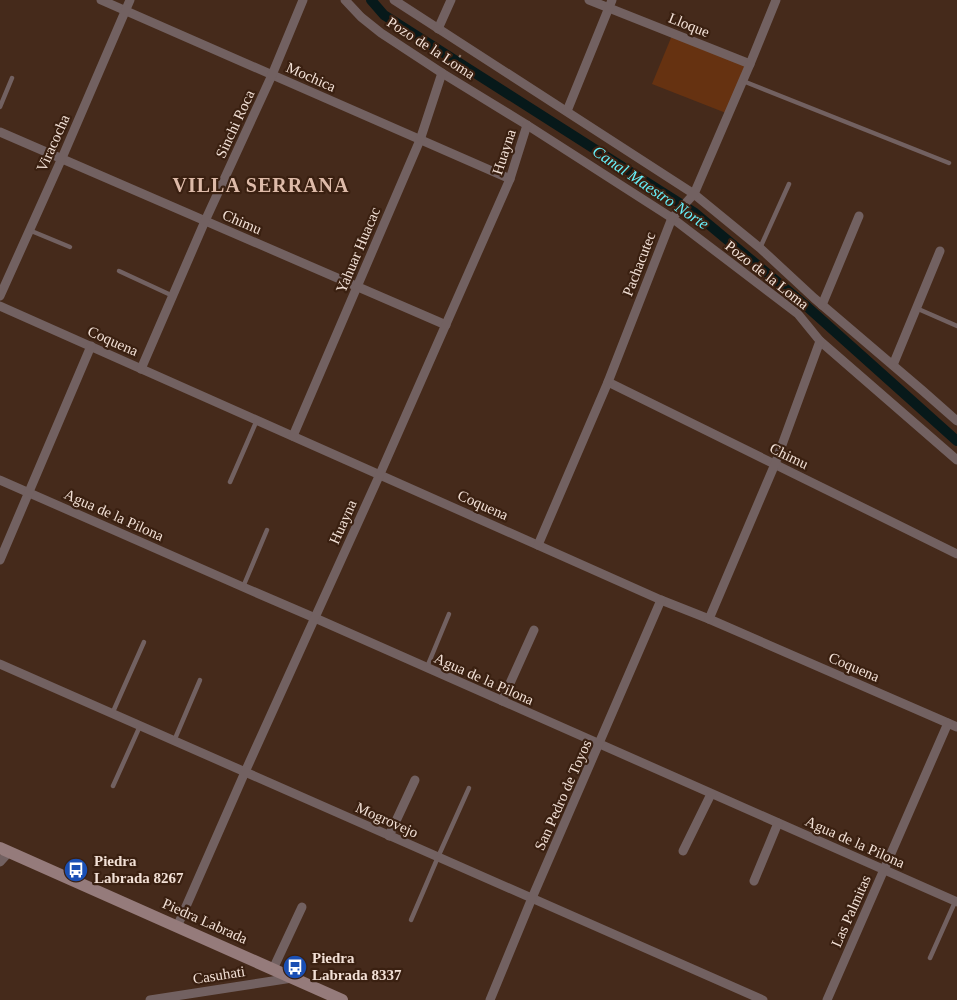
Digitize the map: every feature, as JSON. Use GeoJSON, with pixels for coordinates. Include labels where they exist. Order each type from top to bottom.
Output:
{"type":"FeatureCollection","features":[{"type":"Feature","properties":{"kind":"main road","name":"Piedra Labrada"},"geometry":{"type":"LineString","coordinates":[[3,854],[177,926],[342,1000]]}},
{"type":"Feature","properties":{"kind":"street","name":"Mochica"},"geometry":{"type":"LineString","coordinates":[[101,0],[510,179]]}},
{"type":"Feature","properties":{"kind":"street","name":"Viracocha"},"geometry":{"type":"LineString","coordinates":[[0,296],[130,0]]}},
{"type":"Feature","properties":{"kind":"street","name":"Sinchi Roca"},"geometry":{"type":"LineString","coordinates":[[141,369],[205,221],[272,75],[303,0]]}},
{"type":"Feature","properties":{"kind":"street","name":"Pozo de la Loma"},"geometry":{"type":"LineString","coordinates":[[345,0],[361,18],[381,33],[446,72],[672,218],[798,314],[820,341],[957,460]]}},
{"type":"Feature","properties":{"kind":"street","name":"Pozo de la Loma"},"geometry":{"type":"LineString","coordinates":[[394,0],[694,194],[760,248],[822,305],[957,422]]}},
{"type":"Feature","properties":{"kind":"street"},"geometry":{"type":"LineString","coordinates":[[438,29],[450,0]]}},
{"type":"Feature","properties":{"kind":"street","name":"Lloque"},"geometry":{"type":"LineString","coordinates":[[589,0],[610,4],[750,64]]}},
{"type":"Feature","properties":{"kind":"street","name":"Pachacutec"},"geometry":{"type":"LineString","coordinates":[[538,545],[608,382],[672,218],[694,194],[776,0]]}},
{"type":"Feature","properties":{"kind":"street"},"geometry":{"type":"LineString","coordinates":[[566,111],[610,4]]}},
{"type":"Feature","properties":{"kind":"street","name":"Yahuar Huacac"},"geometry":{"type":"LineString","coordinates":[[293,436],[420,140],[446,72]]}},
{"type":"Feature","properties":{"kind":"street","name":"Huayna"},"geometry":{"type":"LineString","coordinates":[[177,926],[510,179],[527,125]]}},
{"type":"Feature","properties":{"kind":"street","name":"Chimu"},"geometry":{"type":"LineString","coordinates":[[0,132],[446,325]]}},
{"type":"Feature","properties":{"kind":"street"},"geometry":{"type":"LineString","coordinates":[[822,305],[859,216]]}},
{"type":"Feature","properties":{"kind":"street"},"geometry":{"type":"LineString","coordinates":[[893,365],[940,251]]}},
{"type":"Feature","properties":{"kind":"street","name":"Coquena"},"geometry":{"type":"LineString","coordinates":[[0,306],[661,600],[957,727]]}},
{"type":"Feature","properties":{"kind":"street"},"geometry":{"type":"LineString","coordinates":[[709,619],[775,464],[820,341]]}},
{"type":"Feature","properties":{"kind":"street"},"geometry":{"type":"LineString","coordinates":[[0,560],[91,346]]}},
{"type":"Feature","properties":{"kind":"street","name":"Chimu"},"geometry":{"type":"LineString","coordinates":[[608,382],[957,554]]}},
{"type":"Feature","properties":{"kind":"street","name":"Agua de la Pilona"},"geometry":{"type":"LineString","coordinates":[[0,480],[956,902]]}},
{"type":"Feature","properties":{"kind":"street","name":"San Pedro de Toyos"},"geometry":{"type":"LineString","coordinates":[[490,1000],[661,600]]}},
{"type":"Feature","properties":{"kind":"street"},"geometry":{"type":"LineString","coordinates":[[502,702],[534,630]]}},
{"type":"Feature","properties":{"kind":"street","name":"Mogrovejo"},"geometry":{"type":"LineString","coordinates":[[0,664],[763,1000]]}},
{"type":"Feature","properties":{"kind":"street","name":"Las Palmitas"},"geometry":{"type":"LineString","coordinates":[[827,1000],[948,723]]}},
{"type":"Feature","properties":{"kind":"street"},"geometry":{"type":"LineString","coordinates":[[389,836],[415,780]]}},
{"type":"Feature","properties":{"kind":"street"},"geometry":{"type":"LineString","coordinates":[[683,851],[711,794]]}},
{"type":"Feature","properties":{"kind":"street"},"geometry":{"type":"LineString","coordinates":[[754,881],[778,823]]}},
{"type":"Feature","properties":{"kind":"street"},"geometry":{"type":"LineString","coordinates":[[273,969],[302,907]]}},
{"type":"Feature","properties":{"kind":"street","name":"Casuhati"},"geometry":{"type":"LineString","coordinates":[[150,1000],[292,978]]}},
{"type":"Feature","properties":{"kind":"lane"},"geometry":{"type":"LineString","coordinates":[[0,107],[12,78]]}},
{"type":"Feature","properties":{"kind":"lane"},"geometry":{"type":"LineString","coordinates":[[743,81],[949,163]]}},
{"type":"Feature","properties":{"kind":"lane"},"geometry":{"type":"LineString","coordinates":[[760,248],[789,184]]}},
{"type":"Feature","properties":{"kind":"lane"},"geometry":{"type":"LineString","coordinates":[[29,230],[70,247]]}},
{"type":"Feature","properties":{"kind":"lane"},"geometry":{"type":"LineString","coordinates":[[120,271],[172,296]]}},
{"type":"Feature","properties":{"kind":"lane"},"geometry":{"type":"LineString","coordinates":[[916,308],[957,326]]}},
{"type":"Feature","properties":{"kind":"lane"},"geometry":{"type":"LineString","coordinates":[[230,482],[257,420]]}},
{"type":"Feature","properties":{"kind":"lane"},"geometry":{"type":"LineString","coordinates":[[243,587],[267,530]]}},
{"type":"Feature","properties":{"kind":"lane"},"geometry":{"type":"LineString","coordinates":[[426,668],[449,614]]}},
{"type":"Feature","properties":{"kind":"lane"},"geometry":{"type":"LineString","coordinates":[[112,714],[144,642]]}},
{"type":"Feature","properties":{"kind":"lane"},"geometry":{"type":"LineString","coordinates":[[174,741],[200,680]]}},
{"type":"Feature","properties":{"kind":"lane"},"geometry":{"type":"LineString","coordinates":[[113,786],[140,726]]}},
{"type":"Feature","properties":{"kind":"lane"},"geometry":{"type":"LineString","coordinates":[[411,920],[468,788]]}},
{"type":"Feature","properties":{"kind":"lane"},"geometry":{"type":"LineString","coordinates":[[930,958],[956,902]]}},
{"type":"Feature","properties":{"kind":"path"},"geometry":{"type":"LineString","coordinates":[[446,72],[465,48]]}},
{"type":"Feature","properties":{"kind":"shaded area"},"geometry":{"type":"Polygon","coordinates":[[[673,33],[747,63],[726,113],[652,84],[673,33]]]}},
{"type":"Feature","properties":{"kind":"waterway","name":"Canal Maestro Norte"},"geometry":{"type":"LineString","coordinates":[[371,0],[384,15],[695,213],[804,304],[957,441]]}},
{"type":"Feature","properties":{"kind":"place","name":"Piedra Labrada 8267"},"geometry":{"type":"Point","coordinates":[76,870]}},
{"type":"Feature","properties":{"kind":"place","name":"Piedra Labrada 8337"},"geometry":{"type":"Point","coordinates":[295,967]}},
{"type":"Feature","properties":{"kind":"district","name":"VILLA SERRANA"},"geometry":{"type":"Point","coordinates":[261,185]}}]}
